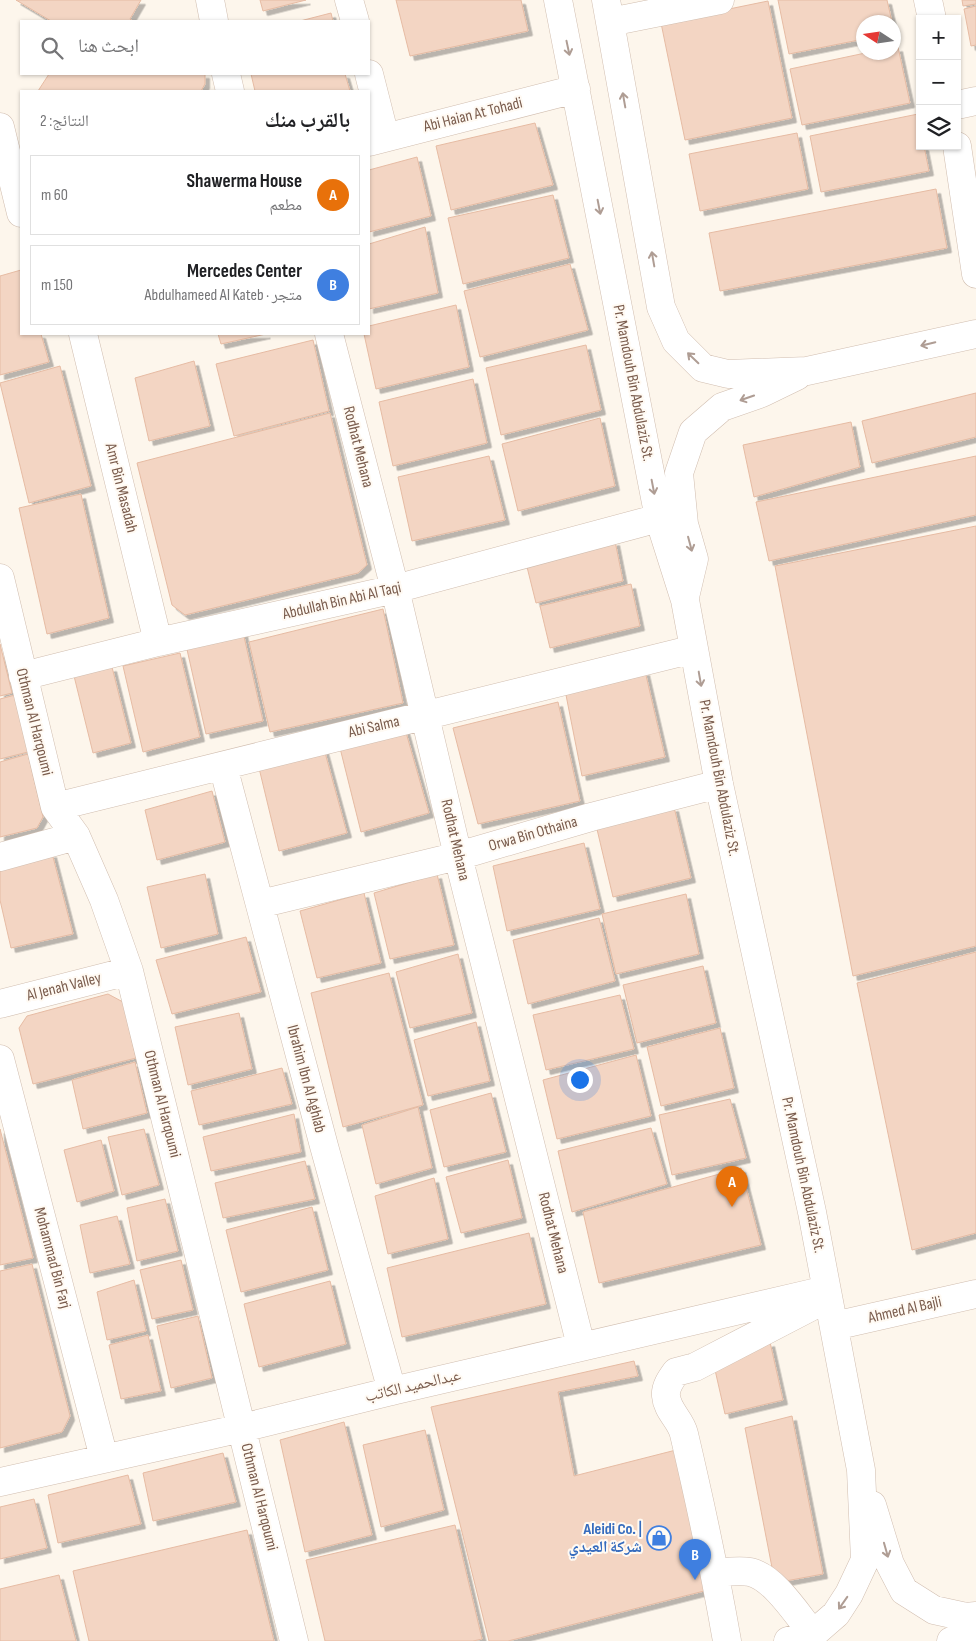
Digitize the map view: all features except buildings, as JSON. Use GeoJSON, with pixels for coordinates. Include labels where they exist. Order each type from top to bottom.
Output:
{"type":"FeatureCollection","features":[{"type":"Feature","properties":{"kind":"street"},"geometry":{"type":"LineString","coordinates":[[210,0],[214,20]]}},
{"type":"Feature","properties":{"kind":"street"},"geometry":{"type":"LineString","coordinates":[[350,0],[355,20]]}},
{"type":"Feature","properties":{"kind":"street","name":"Pr. Mamdouh Bin Abdulaziz St."},"geometry":{"type":"LineString","coordinates":[[558,0],[659,518],[685,600],[719,784],[812,1212],[861,1470],[865,1560],[845,1601],[836,1614],[814,1634]]}},
{"type":"Feature","properties":{"kind":"street"},"geometry":{"type":"LineString","coordinates":[[720,0],[608,11],[661,308],[676,341],[703,368],[728,374],[807,372],[976,334]]}},
{"type":"Feature","properties":{"kind":"street"},"geometry":{"type":"LineString","coordinates":[[928,0],[931,15]]}},
{"type":"Feature","properties":{"kind":"street"},"geometry":{"type":"LineString","coordinates":[[226,75],[230,90]]}},
{"type":"Feature","properties":{"kind":"street"},"geometry":{"type":"LineString","coordinates":[[369,75],[377,140]]}},
{"type":"Feature","properties":{"kind":"street","name":"Abi Haian At Tohadi"},"geometry":{"type":"LineString","coordinates":[[377,140],[576,90]]}},
{"type":"Feature","properties":{"kind":"street"},"geometry":{"type":"LineString","coordinates":[[961,104],[976,101]]}},
{"type":"Feature","properties":{"kind":"street"},"geometry":{"type":"LineString","coordinates":[[0,127],[20,210]]}},
{"type":"Feature","properties":{"kind":"street"},"geometry":{"type":"LineString","coordinates":[[958,150],[976,274]]}},
{"type":"Feature","properties":{"kind":"street"},"geometry":{"type":"LineString","coordinates":[[0,220],[20,214]]}},
{"type":"Feature","properties":{"kind":"street","name":"Amr Bin Masadah"},"geometry":{"type":"LineString","coordinates":[[84,335],[158,642]]}},
{"type":"Feature","properties":{"kind":"street","name":"Rodhat Mehana"},"geometry":{"type":"LineString","coordinates":[[329,335],[395,589],[458,856],[581,1346]]}},
{"type":"Feature","properties":{"kind":"street"},"geometry":{"type":"LineString","coordinates":[[685,600],[694,559],[684,524],[679,473],[693,432],[722,407],[762,393],[807,372]]}},
{"type":"Feature","properties":{"kind":"street","name":"Abdullah Bin Abi Al Taqi"},"geometry":{"type":"LineString","coordinates":[[23,676],[158,642],[395,589],[659,518]]}},
{"type":"Feature","properties":{"kind":"street","name":"Othman Al Harqoumi"},"geometry":{"type":"LineString","coordinates":[[0,578],[55,807],[76,836],[104,900],[129,971],[294,1641]]}},
{"type":"Feature","properties":{"kind":"street","name":"Abi Salma"},"geometry":{"type":"LineString","coordinates":[[55,807],[694,649]]}},
{"type":"Feature","properties":{"kind":"street","name":"Ibrahim Ibn Al Aghlab"},"geometry":{"type":"LineString","coordinates":[[223,766],[392,1391]]}},
{"type":"Feature","properties":{"kind":"street","name":"Orwa Bin Othaina"},"geometry":{"type":"LineString","coordinates":[[260,904],[458,856],[591,817],[719,784]]}},
{"type":"Feature","properties":{"kind":"street"},"geometry":{"type":"LineString","coordinates":[[0,857],[76,836]]}},
{"type":"Feature","properties":{"kind":"street","name":"Al Jenah Valley"},"geometry":{"type":"LineString","coordinates":[[0,1004],[129,971]]}},
{"type":"Feature","properties":{"kind":"street","name":"Mohammad Bin Farj"},"geometry":{"type":"LineString","coordinates":[[0,1059],[104,1458]]}},
{"type":"Feature","properties":{"kind":"street"},"geometry":{"type":"LineString","coordinates":[[727,1641],[715,1573],[683,1430],[668,1407],[666,1396],[668,1383],[676,1372],[695,1367],[827,1294]]}},
{"type":"Feature","properties":{"kind":"street","name":"عبدالحميد الكاتب"},"geometry":{"type":"LineString","coordinates":[[0,1482],[242,1428],[581,1346],[827,1294]]}},
{"type":"Feature","properties":{"kind":"street","name":"Ahmed Al Bajli"},"geometry":{"type":"LineString","coordinates":[[834,1326],[976,1294]]}},
{"type":"Feature","properties":{"kind":"street"},"geometry":{"type":"LineString","coordinates":[[861,1470],[890,1564],[904,1591],[934,1610],[966,1617],[976,1616]]}},
{"type":"Feature","properties":{"kind":"street"},"geometry":{"type":"LineString","coordinates":[[715,1573],[748,1572],[760,1575],[774,1587],[814,1634],[788,1641]]}},
{"type":"Feature","properties":{"kind":"street"},"geometry":{"type":"LineString","coordinates":[[951,1641],[976,1635]]}},
{"type":"Feature","properties":{"kind":"place","name":"Shawerma House"},"geometry":{"type":"Point","coordinates":[732,1207]}},
{"type":"Feature","properties":{"kind":"place","name":"Aleidi Co. | شركة العيدي"},"geometry":{"type":"Point","coordinates":[659,1538]}},
{"type":"Feature","properties":{"kind":"place","name":"Mercedes Center"},"geometry":{"type":"Point","coordinates":[695,1580]}}]}
